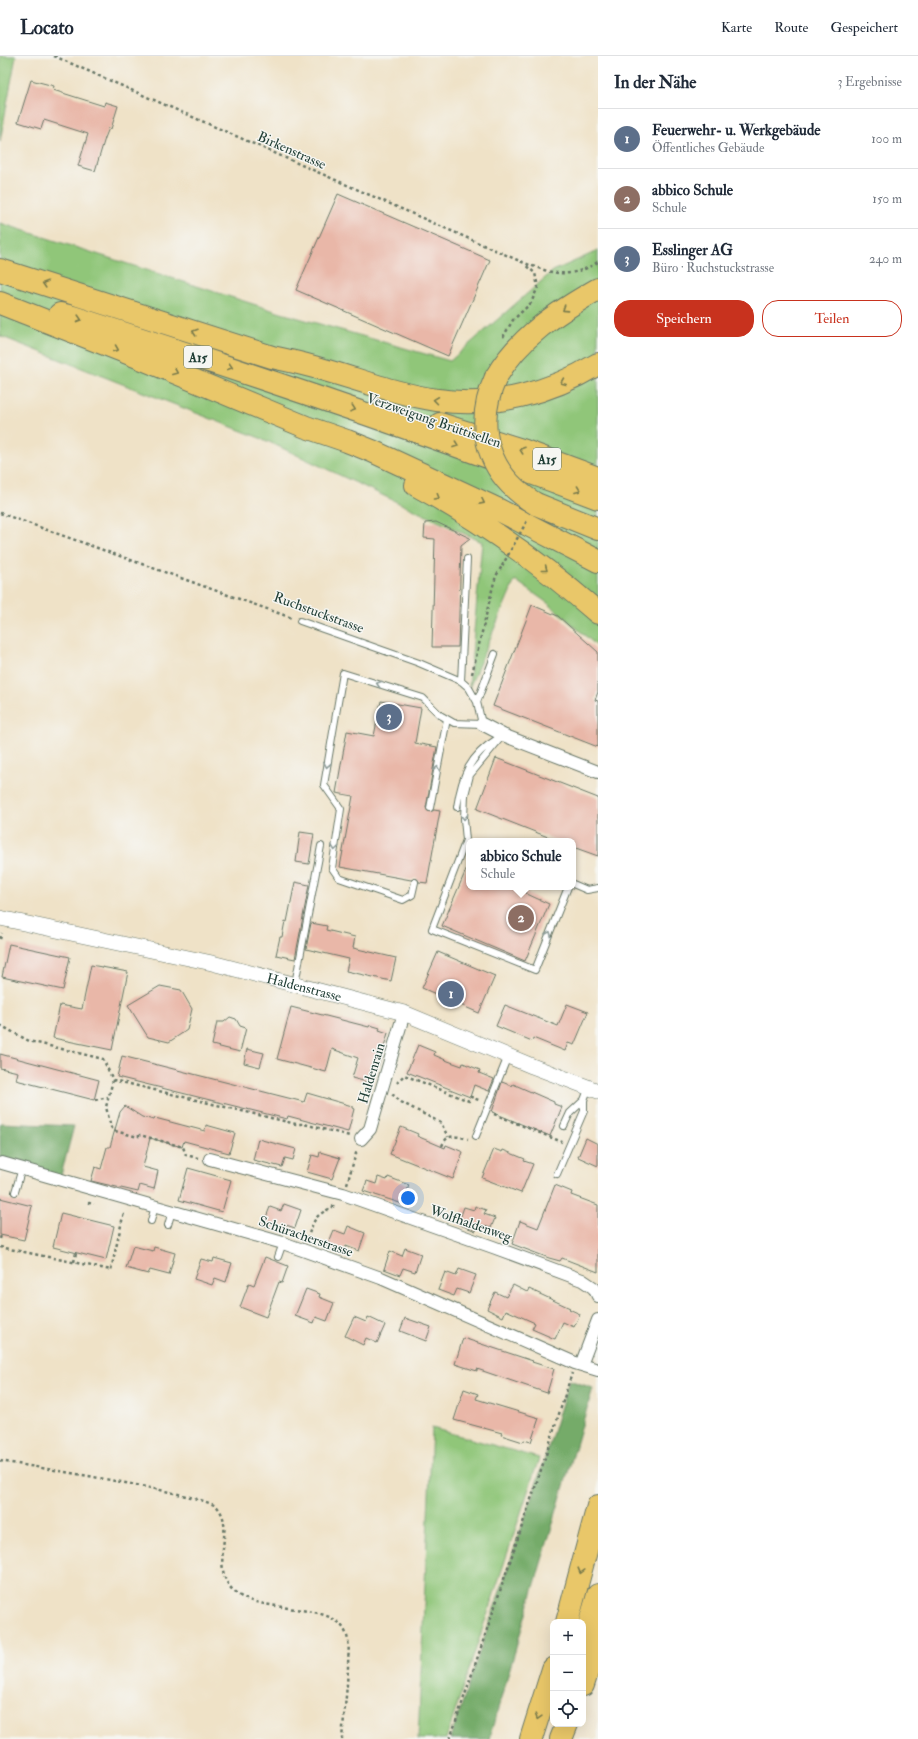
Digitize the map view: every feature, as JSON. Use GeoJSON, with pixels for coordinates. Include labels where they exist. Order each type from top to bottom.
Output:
{"type":"FeatureCollection","features":[{"type":"Feature","properties":{"kind":"highway","name":"A15"},"geometry":{"type":"LineString","coordinates":[[0,270],[272,357]]}},
{"type":"Feature","properties":{"kind":"highway"},"geometry":{"type":"LineString","coordinates":[[598,289],[556,314],[527,337],[512,353],[496,377],[489,394],[486,409],[486,432],[489,448],[498,469],[519,494],[536,504],[598,529]]}},
{"type":"Feature","properties":{"kind":"highway","name":"A15"},"geometry":{"type":"LineString","coordinates":[[0,302],[73,317],[208,360],[393,423],[598,498]]}},
{"type":"Feature","properties":{"kind":"highway"},"geometry":{"type":"LineString","coordinates":[[0,302],[306,427],[347,441],[499,510],[598,561]]}},
{"type":"Feature","properties":{"kind":"highway"},"geometry":{"type":"LineString","coordinates":[[272,357],[314,367],[408,394],[437,400],[472,403],[495,401],[534,392],[566,381],[598,364]]}},
{"type":"Feature","properties":{"kind":"highway","name":"Verzweigung Brüttisellen"},"geometry":{"type":"LineString","coordinates":[[272,357],[311,378],[460,431],[525,451],[598,478]]}},
{"type":"Feature","properties":{"kind":"highway"},"geometry":{"type":"LineString","coordinates":[[306,427],[344,449],[417,486],[482,524],[536,562],[598,613]]}},
{"type":"Feature","properties":{"kind":"highway"},"geometry":{"type":"LineString","coordinates":[[568,1619],[598,1506]]}},
{"type":"Feature","properties":{"kind":"highway"},"geometry":{"type":"LineString","coordinates":[[586,1636],[598,1595]]}},
{"type":"Feature","properties":{"kind":"highway"},"geometry":{"type":"LineString","coordinates":[[586,1677],[598,1638]]}},
{"type":"Feature","properties":{"kind":"highway"},"geometry":{"type":"LineString","coordinates":[[531,1739],[550,1679]]}},
{"type":"Feature","properties":{"kind":"highway"},"geometry":{"type":"LineString","coordinates":[[560,1739],[562,1727]]}},
{"type":"Feature","properties":{"kind":"highway"},"geometry":{"type":"LineString","coordinates":[[560,1739],[566,1727]]}},
{"type":"Feature","properties":{"kind":"street"},"geometry":{"type":"LineString","coordinates":[[482,724],[503,735],[598,772]]}},
{"type":"Feature","properties":{"kind":"street","name":"Haldenstrasse"},"geometry":{"type":"LineString","coordinates":[[0,918],[212,963],[404,1013],[508,1056],[590,1093]]}},
{"type":"Feature","properties":{"kind":"street","name":"Haldenrain"},"geometry":{"type":"LineString","coordinates":[[361,1139],[370,1129],[387,1092],[404,1013]]}},
{"type":"Feature","properties":{"kind":"street","name":"Wolfhaldenweg"},"geometry":{"type":"LineString","coordinates":[[210,1159],[343,1194],[582,1280],[594,1288],[598,1296]]}},
{"type":"Feature","properties":{"kind":"street","name":"Schüracherstrasse"},"geometry":{"type":"LineString","coordinates":[[2,1163],[283,1243],[380,1278],[586,1366]]}},
{"type":"Feature","properties":{"kind":"street"},"geometry":{"type":"LineString","coordinates":[[586,1366],[598,1320]]}},
{"type":"Feature","properties":{"kind":"lane"},"geometry":{"type":"LineString","coordinates":[[461,681],[467,559]]}},
{"type":"Feature","properties":{"kind":"lane","name":"Ruchstuckstrasse"},"geometry":{"type":"LineString","coordinates":[[300,621],[419,663],[461,681],[469,688],[477,702],[482,724]]}},
{"type":"Feature","properties":{"kind":"lane"},"geometry":{"type":"LineString","coordinates":[[477,702],[496,654]]}},
{"type":"Feature","properties":{"kind":"lane"},"geometry":{"type":"LineString","coordinates":[[415,882],[412,895],[403,900],[339,878],[332,868],[341,809],[324,785],[343,673],[423,698],[440,715],[454,723],[482,724]]}},
{"type":"Feature","properties":{"kind":"lane"},"geometry":{"type":"LineString","coordinates":[[430,808],[447,719]]}},
{"type":"Feature","properties":{"kind":"lane"},"geometry":{"type":"LineString","coordinates":[[457,807],[461,784],[474,758],[483,747],[503,735]]}},
{"type":"Feature","properties":{"kind":"lane"},"geometry":{"type":"LineString","coordinates":[[467,838],[464,819],[465,795],[470,775],[503,735]]}},
{"type":"Feature","properties":{"kind":"lane"},"geometry":{"type":"LineString","coordinates":[[466,844],[432,929],[535,970],[567,890]]}},
{"type":"Feature","properties":{"kind":"lane"},"geometry":{"type":"LineString","coordinates":[[295,984],[321,846]]}},
{"type":"Feature","properties":{"kind":"lane"},"geometry":{"type":"LineString","coordinates":[[576,885],[586,890],[598,888]]}},
{"type":"Feature","properties":{"kind":"lane"},"geometry":{"type":"LineString","coordinates":[[476,1136],[508,1056]]}},
{"type":"Feature","properties":{"kind":"lane"},"geometry":{"type":"LineString","coordinates":[[564,1126],[570,1113],[590,1093]]}},
{"type":"Feature","properties":{"kind":"lane"},"geometry":{"type":"LineString","coordinates":[[557,1174],[584,1111],[590,1093]]}},
{"type":"Feature","properties":{"kind":"lane"},"geometry":{"type":"LineString","coordinates":[[15,1192],[22,1168]]}},
{"type":"Feature","properties":{"kind":"lane"},"geometry":{"type":"LineString","coordinates":[[151,1221],[155,1206]]}},
{"type":"Feature","properties":{"kind":"lane"},"geometry":{"type":"LineString","coordinates":[[168,1225],[172,1211]]}},
{"type":"Feature","properties":{"kind":"lane"},"geometry":{"type":"LineString","coordinates":[[278,1257],[283,1243]]}},
{"type":"Feature","properties":{"kind":"path","name":"Birkenstrasse"},"geometry":{"type":"LineString","coordinates":[[54,56],[542,270],[562,274],[584,270],[598,262]]}},
{"type":"Feature","properties":{"kind":"path"},"geometry":{"type":"LineString","coordinates":[[501,339],[514,320],[531,303],[538,287],[535,273],[522,262]]}},
{"type":"Feature","properties":{"kind":"path","name":"Ruchstuckstrasse"},"geometry":{"type":"LineString","coordinates":[[0,513],[300,621]]}},
{"type":"Feature","properties":{"kind":"path"},"geometry":{"type":"LineString","coordinates":[[469,688],[493,586],[496,576],[502,566]]}},
{"type":"Feature","properties":{"kind":"path"},"geometry":{"type":"LineString","coordinates":[[0,1026],[29,1041],[103,1059],[113,1080],[106,1107],[111,1127],[115,1131],[138,1137],[140,1135],[183,1147],[186,1155]]}},
{"type":"Feature","properties":{"kind":"path"},"geometry":{"type":"LineString","coordinates":[[448,1137],[441,1123],[401,1102],[387,1092],[404,1075],[469,1101],[471,1097],[489,1104]]}},
{"type":"Feature","properties":{"kind":"path"},"geometry":{"type":"LineString","coordinates":[[113,1080],[246,1113],[296,1124],[304,1124],[361,1139]]}},
{"type":"Feature","properties":{"kind":"path"},"geometry":{"type":"LineString","coordinates":[[95,1100],[108,1097]]}},
{"type":"Feature","properties":{"kind":"path"},"geometry":{"type":"LineString","coordinates":[[496,1115],[570,1145]]}},
{"type":"Feature","properties":{"kind":"path"},"geometry":{"type":"LineString","coordinates":[[442,1146],[448,1137],[456,1136],[469,1139],[476,1136]]}},
{"type":"Feature","properties":{"kind":"path"},"geometry":{"type":"LineString","coordinates":[[0,1247],[111,1270],[124,1216]]}},
{"type":"Feature","properties":{"kind":"path"},"geometry":{"type":"LineString","coordinates":[[0,1239],[1,1235]]}},
{"type":"Feature","properties":{"kind":"path"},"geometry":{"type":"LineString","coordinates":[[74,1262],[76,1253]]}},
{"type":"Feature","properties":{"kind":"path"},"geometry":{"type":"LineString","coordinates":[[450,1739],[586,1366]]}},
{"type":"Feature","properties":{"kind":"path"},"geometry":{"type":"LineString","coordinates":[[0,1461],[194,1498],[213,1504],[219,1508],[224,1523],[223,1574],[230,1588],[242,1597],[260,1603],[327,1616],[339,1622],[345,1631],[348,1648],[342,1739]]}},
{"type":"Feature","properties":{"kind":"green space"},"geometry":{"type":"Polygon","coordinates":[[[0,56],[16,56],[0,141],[0,56]]]}},
{"type":"Feature","properties":{"kind":"green space"},"geometry":{"type":"Polygon","coordinates":[[[0,223],[281,313],[450,361],[553,271],[593,253],[598,249],[598,647],[549,604],[515,580],[469,688],[482,542],[265,440],[0,336],[0,223]]]}},
{"type":"Feature","properties":{"kind":"green space"},"geometry":{"type":"Polygon","coordinates":[[[0,1123],[74,1126],[60,1179],[0,1163],[0,1123]]]}},
{"type":"Feature","properties":{"kind":"green space"},"geometry":{"type":"Polygon","coordinates":[[[569,1380],[593,1388],[489,1739],[450,1739],[545,1458],[569,1380]]]}},
{"type":"Feature","properties":{"kind":"green space"},"geometry":{"type":"Polygon","coordinates":[[[432,1428],[539,1458],[446,1739],[418,1739],[432,1428]]]}},
{"type":"Feature","properties":{"kind":"building"},"geometry":{"type":"Polygon","coordinates":[[[31,80],[54,86],[53,90],[104,106],[105,102],[118,106],[111,129],[109,128],[105,138],[95,171],[78,166],[88,134],[44,120],[41,129],[18,122],[31,80]]]}},
{"type":"Feature","properties":{"kind":"building"},"geometry":{"type":"Polygon","coordinates":[[[338,194],[490,260],[448,356],[296,290],[338,194]]]}},
{"type":"Feature","properties":{"kind":"building"},"geometry":{"type":"Polygon","coordinates":[[[436,522],[470,538],[461,545],[458,647],[432,647],[435,539],[424,538],[425,523],[436,522]]]}},
{"type":"Feature","properties":{"kind":"building"},"geometry":{"type":"Polygon","coordinates":[[[532,605],[558,616],[598,652],[598,692],[595,700],[598,701],[598,747],[493,706],[532,605]]]}},
{"type":"Feature","properties":{"kind":"building"},"geometry":{"type":"Polygon","coordinates":[[[381,701],[421,708],[415,743],[437,747],[426,808],[429,812],[434,810],[440,811],[427,883],[419,882],[416,878],[411,880],[340,867],[353,796],[336,793],[347,731],[374,736],[381,701]]]}},
{"type":"Feature","properties":{"kind":"building"},"geometry":{"type":"Polygon","coordinates":[[[496,758],[598,798],[598,856],[576,848],[576,838],[550,838],[477,809],[496,758]]]}},
{"type":"Feature","properties":{"kind":"building"},"geometry":{"type":"Polygon","coordinates":[[[300,832],[314,834],[309,864],[296,862],[300,832]]]}},
{"type":"Feature","properties":{"kind":"building"},"geometry":{"type":"Polygon","coordinates":[[[466,870],[466,890],[525,890],[527,894],[549,904],[525,961],[442,926],[466,870]]]}},
{"type":"Feature","properties":{"kind":"building"},"geometry":{"type":"Polygon","coordinates":[[[295,882],[309,885],[295,959],[276,955],[285,921],[287,922],[295,882]]]}},
{"type":"Feature","properties":{"kind":"building"},"geometry":{"type":"Polygon","coordinates":[[[311,923],[327,926],[326,930],[355,937],[353,948],[396,958],[391,981],[346,971],[349,959],[306,949],[311,923]]]}},
{"type":"Feature","properties":{"kind":"building"},"geometry":{"type":"Polygon","coordinates":[[[9,944],[70,957],[63,990],[2,977],[9,944]]]}},
{"type":"Feature","properties":{"kind":"building"},"geometry":{"type":"Polygon","coordinates":[[[438,952],[495,976],[479,1013],[422,988],[438,952]]]}},
{"type":"Feature","properties":{"kind":"building"},"geometry":{"type":"Polygon","coordinates":[[[91,965],[128,972],[112,1050],[53,1038],[60,1005],[82,1009],[91,965]]]}},
{"type":"Feature","properties":{"kind":"building"},"geometry":{"type":"Polygon","coordinates":[[[160,986],[181,990],[192,1009],[187,1030],[169,1042],[148,1037],[128,1005],[160,986]]]}},
{"type":"Feature","properties":{"kind":"building"},"geometry":{"type":"Polygon","coordinates":[[[567,1004],[588,1012],[574,1045],[568,1043],[565,1051],[533,1038],[532,1041],[496,1026],[505,1005],[558,1026],[567,1004]]]}},
{"type":"Feature","properties":{"kind":"building"},"geometry":{"type":"Polygon","coordinates":[[[291,1007],[369,1027],[370,1025],[380,1028],[379,1030],[388,1033],[378,1066],[373,1065],[367,1082],[352,1078],[358,1058],[332,1049],[326,1072],[277,1059],[291,1007]]]}},
{"type":"Feature","properties":{"kind":"building"},"geometry":{"type":"Polygon","coordinates":[[[230,1017],[236,1019],[240,1026],[246,1028],[240,1052],[212,1045],[217,1022],[224,1022],[230,1017]]]}},
{"type":"Feature","properties":{"kind":"building"},"geometry":{"type":"Polygon","coordinates":[[[418,1045],[435,1052],[434,1055],[462,1066],[463,1063],[480,1070],[479,1073],[494,1079],[489,1091],[474,1085],[470,1097],[407,1072],[418,1045]]]}},
{"type":"Feature","properties":{"kind":"building"},"geometry":{"type":"Polygon","coordinates":[[[247,1049],[264,1053],[260,1067],[244,1063],[247,1049]]]}},
{"type":"Feature","properties":{"kind":"building"},"geometry":{"type":"Polygon","coordinates":[[[0,1054],[99,1080],[94,1100],[16,1080],[18,1072],[0,1068],[0,1054]]]}},
{"type":"Feature","properties":{"kind":"building"},"geometry":{"type":"Polygon","coordinates":[[[122,1056],[304,1102],[307,1093],[352,1106],[354,1109],[348,1132],[288,1116],[287,1119],[117,1077],[122,1056]]]}},
{"type":"Feature","properties":{"kind":"building"},"geometry":{"type":"Polygon","coordinates":[[[502,1082],[512,1086],[513,1084],[562,1107],[550,1136],[492,1112],[502,1082]]]}},
{"type":"Feature","properties":{"kind":"building"},"geometry":{"type":"Polygon","coordinates":[[[125,1106],[142,1117],[154,1120],[155,1118],[205,1131],[206,1125],[235,1133],[229,1153],[184,1141],[182,1147],[150,1138],[143,1167],[158,1171],[154,1189],[140,1185],[138,1192],[91,1181],[95,1167],[101,1169],[107,1147],[110,1147],[120,1112],[125,1106]]]}},
{"type":"Feature","properties":{"kind":"building"},"geometry":{"type":"Polygon","coordinates":[[[401,1127],[418,1134],[417,1136],[445,1148],[446,1145],[463,1152],[453,1179],[390,1154],[401,1127]]]}},
{"type":"Feature","properties":{"kind":"building"},"geometry":{"type":"Polygon","coordinates":[[[586,1138],[598,1144],[598,1166],[578,1157],[586,1138]]]}},
{"type":"Feature","properties":{"kind":"building"},"geometry":{"type":"Polygon","coordinates":[[[258,1139],[296,1149],[293,1160],[285,1158],[282,1167],[253,1160],[258,1139]]]}},
{"type":"Feature","properties":{"kind":"building"},"geometry":{"type":"Polygon","coordinates":[[[494,1149],[502,1152],[503,1150],[533,1164],[521,1193],[482,1178],[494,1149]]]}},
{"type":"Feature","properties":{"kind":"building"},"geometry":{"type":"Polygon","coordinates":[[[320,1152],[340,1158],[332,1179],[307,1172],[312,1155],[319,1157],[320,1152]]]}},
{"type":"Feature","properties":{"kind":"building"},"geometry":{"type":"Polygon","coordinates":[[[188,1168],[231,1180],[222,1212],[179,1200],[188,1168]]]}},
{"type":"Feature","properties":{"kind":"building"},"geometry":{"type":"Polygon","coordinates":[[[378,1177],[387,1180],[388,1177],[409,1185],[403,1204],[363,1191],[367,1181],[376,1184],[378,1177]]]}},
{"type":"Feature","properties":{"kind":"building"},"geometry":{"type":"Polygon","coordinates":[[[555,1185],[572,1192],[571,1195],[598,1205],[598,1272],[562,1258],[560,1261],[549,1258],[512,1244],[520,1221],[538,1228],[555,1185]]]}},
{"type":"Feature","properties":{"kind":"building"},"geometry":{"type":"Polygon","coordinates":[[[0,1198],[32,1206],[24,1240],[0,1235],[0,1198]]]}},
{"type":"Feature","properties":{"kind":"building"},"geometry":{"type":"Polygon","coordinates":[[[284,1204],[301,1210],[295,1228],[283,1224],[281,1231],[263,1225],[270,1207],[281,1211],[284,1204]]]}},
{"type":"Feature","properties":{"kind":"building"},"geometry":{"type":"Polygon","coordinates":[[[475,1206],[486,1210],[484,1214],[495,1218],[491,1228],[478,1225],[476,1231],[458,1224],[464,1207],[474,1210],[475,1206]]]}},
{"type":"Feature","properties":{"kind":"building"},"geometry":{"type":"Polygon","coordinates":[[[61,1213],[114,1226],[106,1260],[53,1247],[61,1213]]]}},
{"type":"Feature","properties":{"kind":"building"},"geometry":{"type":"Polygon","coordinates":[[[348,1226],[365,1233],[359,1251],[346,1246],[343,1253],[327,1247],[334,1230],[345,1234],[348,1226]]]}},
{"type":"Feature","properties":{"kind":"building"},"geometry":{"type":"Polygon","coordinates":[[[133,1246],[153,1251],[154,1247],[175,1253],[169,1275],[150,1270],[148,1274],[126,1268],[133,1246]]]}},
{"type":"Feature","properties":{"kind":"building"},"geometry":{"type":"Polygon","coordinates":[[[405,1248],[421,1254],[415,1272],[403,1268],[400,1275],[384,1269],[390,1251],[402,1256],[405,1248]]]}},
{"type":"Feature","properties":{"kind":"building"},"geometry":{"type":"Polygon","coordinates":[[[265,1257],[288,1266],[282,1283],[279,1282],[266,1317],[240,1307],[249,1283],[254,1285],[265,1257]]]}},
{"type":"Feature","properties":{"kind":"building"},"geometry":{"type":"Polygon","coordinates":[[[214,1258],[232,1263],[226,1282],[215,1278],[212,1285],[194,1279],[201,1259],[213,1262],[214,1258]]]}},
{"type":"Feature","properties":{"kind":"building"},"geometry":{"type":"Polygon","coordinates":[[[459,1269],[476,1275],[469,1293],[457,1289],[454,1296],[438,1290],[445,1272],[456,1276],[459,1269]]]}},
{"type":"Feature","properties":{"kind":"building"},"geometry":{"type":"Polygon","coordinates":[[[513,1285],[527,1292],[529,1289],[580,1314],[574,1327],[563,1322],[555,1339],[532,1329],[535,1323],[506,1310],[503,1317],[487,1309],[495,1292],[506,1297],[513,1285]]]}},
{"type":"Feature","properties":{"kind":"building"},"geometry":{"type":"Polygon","coordinates":[[[306,1289],[320,1294],[319,1297],[334,1303],[327,1321],[316,1317],[314,1323],[295,1316],[306,1289]]]}},
{"type":"Feature","properties":{"kind":"building"},"geometry":{"type":"Polygon","coordinates":[[[354,1317],[366,1322],[368,1317],[385,1325],[377,1343],[366,1338],[363,1345],[345,1336],[354,1317]]]}},
{"type":"Feature","properties":{"kind":"building"},"geometry":{"type":"Polygon","coordinates":[[[405,1318],[431,1327],[426,1341],[400,1331],[405,1318]]]}},
{"type":"Feature","properties":{"kind":"building"},"geometry":{"type":"Polygon","coordinates":[[[463,1338],[554,1369],[547,1393],[477,1369],[477,1371],[455,1364],[463,1338]]]}},
{"type":"Feature","properties":{"kind":"building"},"geometry":{"type":"Polygon","coordinates":[[[464,1389],[478,1394],[476,1399],[539,1418],[531,1442],[524,1440],[523,1442],[501,1435],[502,1433],[454,1420],[464,1389]]]}},
{"type":"Feature","properties":{"kind":"place","name":"Esslinger AG"},"geometry":{"type":"Point","coordinates":[389,717]}},
{"type":"Feature","properties":{"kind":"place","name":"abbico Schule"},"geometry":{"type":"Point","coordinates":[521,918]}},
{"type":"Feature","properties":{"kind":"place","name":"Feuerwehr- u. Werkgebäude"},"geometry":{"type":"Point","coordinates":[451,994]}}]}
